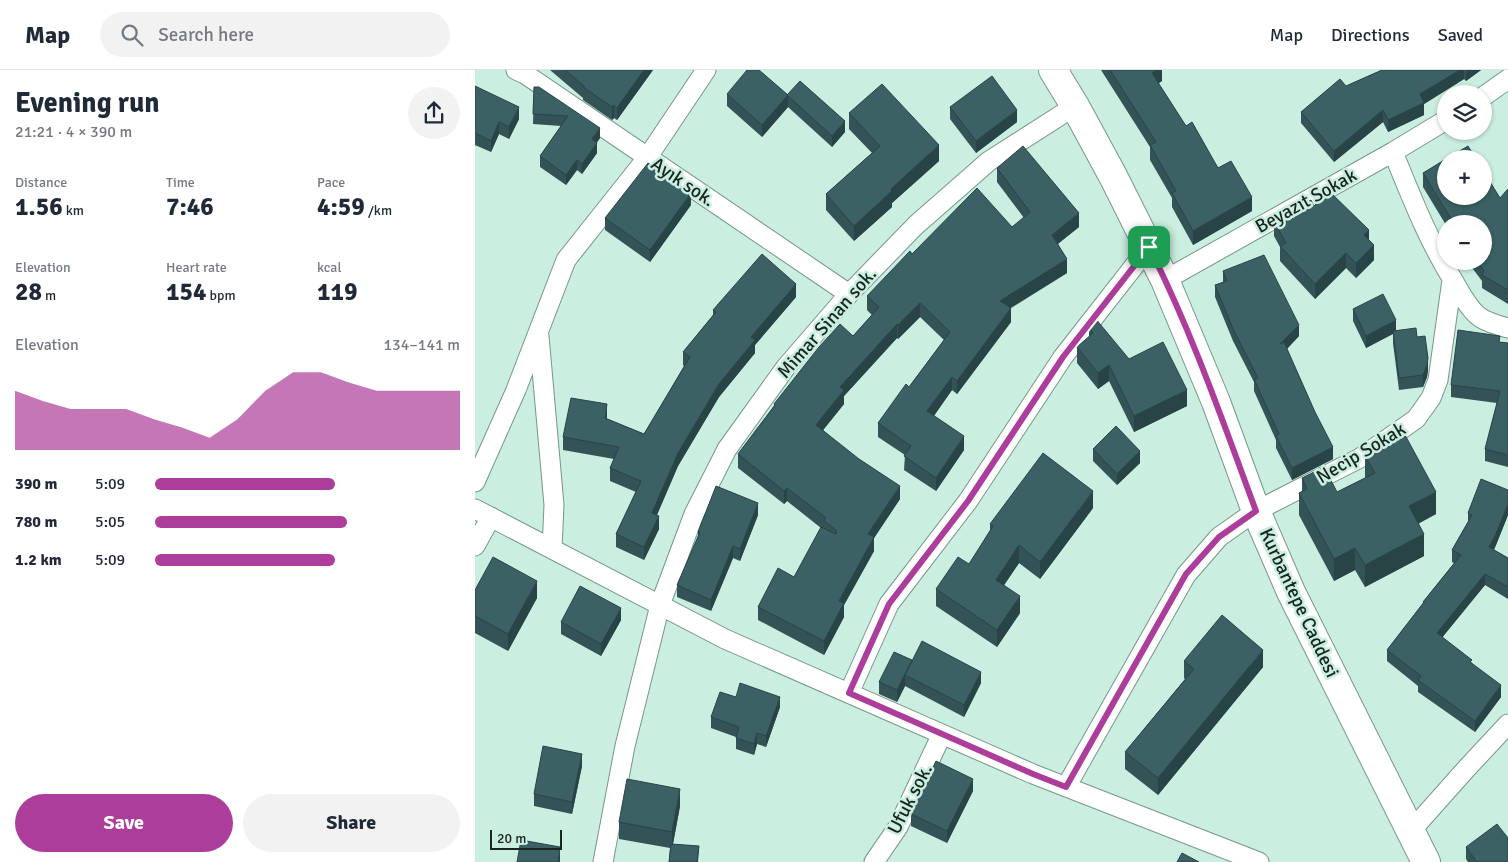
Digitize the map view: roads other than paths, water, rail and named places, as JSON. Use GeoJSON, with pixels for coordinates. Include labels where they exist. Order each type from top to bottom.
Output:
{"type":"FeatureCollection","features":[{"type":"Feature","properties":{"kind":"main road","name":"Kurbantepe Caddesi"},"geometry":{"type":"LineString","coordinates":[[1053,70],[1114,178],[1165,280],[1215,402],[1256,511],[1291,592],[1426,862]]}},
{"type":"Feature","properties":{"kind":"street","name":"Ayık sok."},"geometry":{"type":"LineString","coordinates":[[516,70],[525,74],[849,294]]}},
{"type":"Feature","properties":{"kind":"street"},"geometry":{"type":"LineString","coordinates":[[475,482],[516,390],[566,260],[647,158],[706,70]]}},
{"type":"Feature","properties":{"kind":"street"},"geometry":{"type":"LineString","coordinates":[[1492,90],[1508,79]]}},
{"type":"Feature","properties":{"kind":"street","name":"Mimar Sinan sok."},"geometry":{"type":"LineString","coordinates":[[603,862],[625,746],[660,605],[694,514],[727,449],[786,367],[849,294],[916,224],[989,161],[1075,106]]}},
{"type":"Feature","properties":{"kind":"street","name":"Beyazıt Sokak"},"geometry":{"type":"LineString","coordinates":[[1165,280],[1437,125]]}},
{"type":"Feature","properties":{"kind":"street"},"geometry":{"type":"LineString","coordinates":[[1393,152],[1429,239],[1440,261],[1465,301],[1477,315],[1491,323],[1508,328]]}},
{"type":"Feature","properties":{"kind":"street"},"geometry":{"type":"LineString","coordinates":[[849,693],[889,604],[968,501],[1063,357],[1149,247]]}},
{"type":"Feature","properties":{"kind":"street","name":"Necip Sokak"},"geometry":{"type":"LineString","coordinates":[[1066,787],[1186,574],[1219,537],[1256,511],[1360,458],[1416,419],[1431,398],[1438,380],[1452,280]]}},
{"type":"Feature","properties":{"kind":"street"},"geometry":{"type":"LineString","coordinates":[[539,332],[554,505],[552,548]]}},
{"type":"Feature","properties":{"kind":"street"},"geometry":{"type":"LineString","coordinates":[[475,546],[483,513],[725,639],[1033,774],[1259,862]]}},
{"type":"Feature","properties":{"kind":"street"},"geometry":{"type":"LineString","coordinates":[[1411,832],[1508,724]]}},
{"type":"Feature","properties":{"kind":"street","name":"Ufuk sok."},"geometry":{"type":"LineString","coordinates":[[874,862],[898,827],[942,734]]}}]}
